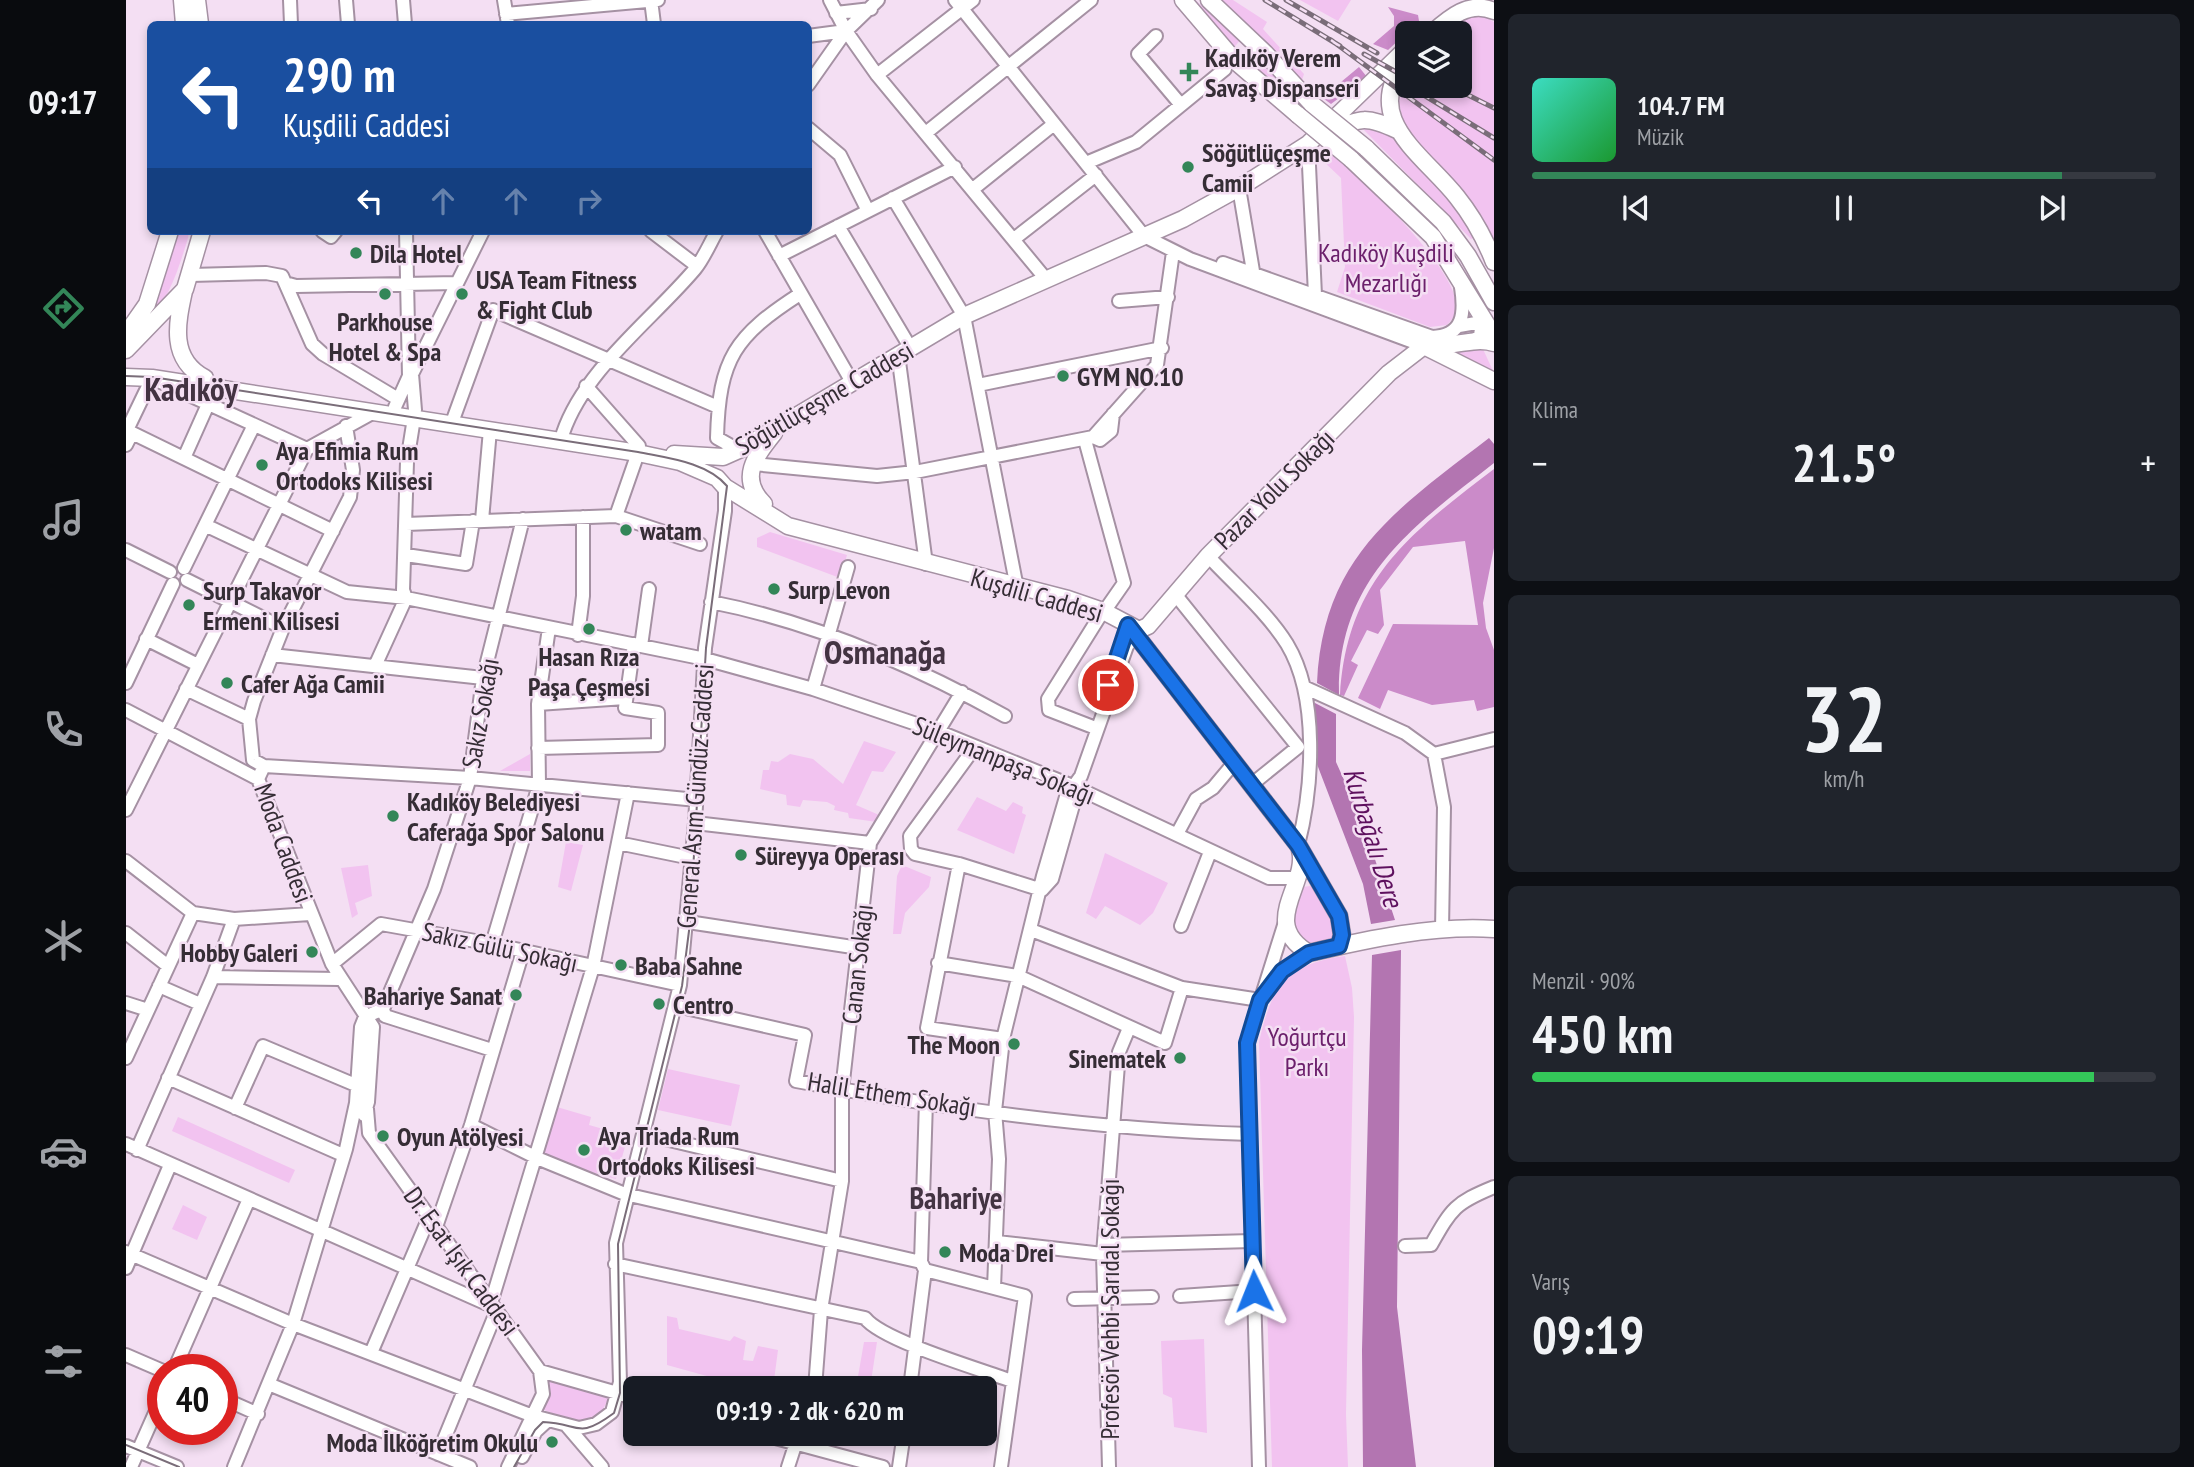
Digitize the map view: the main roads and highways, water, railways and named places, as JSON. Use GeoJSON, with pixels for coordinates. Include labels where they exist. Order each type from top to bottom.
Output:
{"type":"FeatureCollection","features":[{"type":"Feature","properties":{"kind":"main road"},"geometry":{"type":"LineString","coordinates":[[182,0],[184,21]]}},
{"type":"Feature","properties":{"kind":"main road"},"geometry":{"type":"LineString","coordinates":[[197,0],[200,21]]}},
{"type":"Feature","properties":{"kind":"main road"},"geometry":{"type":"LineString","coordinates":[[1183,0],[1226,52],[1351,159],[1433,237],[1460,276],[1494,335]]}},
{"type":"Feature","properties":{"kind":"main road"},"geometry":{"type":"LineString","coordinates":[[1209,0],[1265,53],[1312,104],[1366,148],[1443,222],[1468,256],[1494,302]]}},
{"type":"Feature","properties":{"kind":"main road"},"geometry":{"type":"LineString","coordinates":[[1434,21],[1457,0]]}},
{"type":"Feature","properties":{"kind":"main road"},"geometry":{"type":"LineString","coordinates":[[1446,21],[1456,12],[1469,7],[1486,6],[1494,10]]}},
{"type":"Feature","properties":{"kind":"main road"},"geometry":{"type":"LineString","coordinates":[[1244,69],[1242,62],[1246,51],[1256,48],[1265,53]]}},
{"type":"Feature","properties":{"kind":"main road"},"geometry":{"type":"LineString","coordinates":[[1310,142],[1395,60]]}},
{"type":"Feature","properties":{"kind":"main road"},"geometry":{"type":"LineString","coordinates":[[1395,82],[1389,93],[1389,108],[1397,130],[1457,197],[1480,230],[1494,262]]}},
{"type":"Feature","properties":{"kind":"main road"},"geometry":{"type":"LineString","coordinates":[[1310,142],[1356,120],[1370,118],[1397,130]]}},
{"type":"Feature","properties":{"kind":"main road","name":"Söğütlüçeşme Caddesi"},"geometry":{"type":"LineString","coordinates":[[126,367],[397,403],[414,414],[491,430],[682,455],[723,457],[964,316],[1148,234],[1239,188],[1310,142]]}},
{"type":"Feature","properties":{"kind":"main road"},"geometry":{"type":"LineString","coordinates":[[126,334],[147,304],[169,235]]}},
{"type":"Feature","properties":{"kind":"main road"},"geometry":{"type":"LineString","coordinates":[[201,235],[177,327],[177,343],[188,365],[205,378]]}},
{"type":"Feature","properties":{"kind":"main road"},"geometry":{"type":"LineString","coordinates":[[126,350],[188,282]]}},
{"type":"Feature","properties":{"kind":"main road"},"geometry":{"type":"LineString","coordinates":[[1424,345],[1456,346],[1482,339],[1494,343]]}},
{"type":"Feature","properties":{"kind":"main road"},"geometry":{"type":"LineString","coordinates":[[1424,345],[1494,381]]}},
{"type":"Feature","properties":{"kind":"main road","name":"Pazar Yolu Sokağı"},"geometry":{"type":"LineString","coordinates":[[1132,630],[1148,626],[1208,555],[1389,373],[1424,345]]}},
{"type":"Feature","properties":{"kind":"main road","name":"Söğütlüçeşme Caddesi"},"geometry":{"type":"LineString","coordinates":[[126,377],[152,378],[374,412],[454,416],[563,433],[639,449],[680,462],[717,478],[725,487]]}},
{"type":"Feature","properties":{"kind":"main road"},"geometry":{"type":"LineString","coordinates":[[780,426],[753,464],[752,490],[788,526]]}},
{"type":"Feature","properties":{"kind":"main road","name":"Kuşdili Caddesi"},"geometry":{"type":"LineString","coordinates":[[725,487],[788,526],[1105,609],[1132,630],[1298,845],[1339,916]]}},
{"type":"Feature","properties":{"kind":"main road"},"geometry":{"type":"LineString","coordinates":[[1298,845],[1302,863],[1295,878],[1286,919],[1292,936],[1309,953],[1367,937],[1494,918]]}},
{"type":"Feature","properties":{"kind":"main road"},"geometry":{"type":"LineString","coordinates":[[1295,878],[1306,875],[1317,878]]}},
{"type":"Feature","properties":{"kind":"main road"},"geometry":{"type":"LineString","coordinates":[[1339,916],[1342,935],[1339,946]]}},
{"type":"Feature","properties":{"kind":"main road"},"geometry":{"type":"LineString","coordinates":[[1339,916],[1352,929],[1367,937]]}},
{"type":"Feature","properties":{"kind":"main road"},"geometry":{"type":"LineString","coordinates":[[1442,925],[1494,929]]}},
{"type":"Feature","properties":{"kind":"tram line"},"geometry":{"type":"LineString","coordinates":[[126,376],[152,377],[638,452],[698,466],[709,471],[727,486],[706,648],[690,923],[682,986],[618,1244],[620,1393],[614,1413],[592,1426],[578,1428],[543,1422],[535,1430],[514,1467]]}},
{"type":"Feature","properties":{"kind":"tram line"},"geometry":{"type":"LineString","coordinates":[[126,1445],[179,1467]]}},
{"type":"Feature","properties":{"kind":"railway"},"geometry":{"type":"LineString","coordinates":[[1265,0],[1340,46]]}},
{"type":"Feature","properties":{"kind":"railway"},"geometry":{"type":"LineString","coordinates":[[1286,0],[1377,53]]}},
{"type":"Feature","properties":{"kind":"railway"},"geometry":{"type":"LineString","coordinates":[[1331,40],[1494,160]]}},
{"type":"Feature","properties":{"kind":"railway"},"geometry":{"type":"LineString","coordinates":[[1364,54],[1395,71]]}},
{"type":"Feature","properties":{"kind":"railway"},"geometry":{"type":"LineString","coordinates":[[1472,97],[1494,108]]}},
{"type":"Feature","properties":{"kind":"railway"},"geometry":{"type":"LineString","coordinates":[[1429,98],[1494,138]]}},
{"type":"Feature","properties":{"kind":"place","name":"Kadıköy Verem Savaş Dispanseri"},"geometry":{"type":"Point","coordinates":[1189,72]}},
{"type":"Feature","properties":{"kind":"place","name":"Söğütlüçeşme Camii"},"geometry":{"type":"Point","coordinates":[1188,167]}},
{"type":"Feature","properties":{"kind":"place","name":"Dila Hotel"},"geometry":{"type":"Point","coordinates":[356,253]}},
{"type":"Feature","properties":{"kind":"place","name":"Parkhouse Hotel & Spa"},"geometry":{"type":"Point","coordinates":[385,294]}},
{"type":"Feature","properties":{"kind":"place","name":"USA Team Fitness & Fight Club"},"geometry":{"type":"Point","coordinates":[462,294]}},
{"type":"Feature","properties":{"kind":"place","name":"GYM NO.10"},"geometry":{"type":"Point","coordinates":[1063,376]}},
{"type":"Feature","properties":{"kind":"place","name":"Aya Efimia Rum Ortodoks Kilisesi"},"geometry":{"type":"Point","coordinates":[262,465]}},
{"type":"Feature","properties":{"kind":"place","name":"watam"},"geometry":{"type":"Point","coordinates":[626,530]}},
{"type":"Feature","properties":{"kind":"place","name":"Surp Levon"},"geometry":{"type":"Point","coordinates":[774,589]}},
{"type":"Feature","properties":{"kind":"place","name":"Surp Takavor Ermeni Kilisesi"},"geometry":{"type":"Point","coordinates":[189,605]}},
{"type":"Feature","properties":{"kind":"place","name":"Hasan Rıza Paşa Çeşmesi"},"geometry":{"type":"Point","coordinates":[589,629]}},
{"type":"Feature","properties":{"kind":"place","name":"Cafer Ağa Camii"},"geometry":{"type":"Point","coordinates":[227,683]}},
{"type":"Feature","properties":{"kind":"place","name":"Kadıköy Belediyesi Caferağa Spor Salonu"},"geometry":{"type":"Point","coordinates":[393,816]}},
{"type":"Feature","properties":{"kind":"place","name":"Süreyya Operası"},"geometry":{"type":"Point","coordinates":[741,855]}},
{"type":"Feature","properties":{"kind":"place","name":"Hobby Galeri"},"geometry":{"type":"Point","coordinates":[312,952]}},
{"type":"Feature","properties":{"kind":"place","name":"Baba Sahne"},"geometry":{"type":"Point","coordinates":[621,965]}},
{"type":"Feature","properties":{"kind":"place","name":"Bahariye Sanat"},"geometry":{"type":"Point","coordinates":[516,995]}},
{"type":"Feature","properties":{"kind":"place","name":"Centro"},"geometry":{"type":"Point","coordinates":[659,1004]}},
{"type":"Feature","properties":{"kind":"place","name":"The Moon"},"geometry":{"type":"Point","coordinates":[1014,1044]}},
{"type":"Feature","properties":{"kind":"place","name":"Sinematek"},"geometry":{"type":"Point","coordinates":[1180,1058]}},
{"type":"Feature","properties":{"kind":"place","name":"Oyun Atölyesi"},"geometry":{"type":"Point","coordinates":[383,1136]}},
{"type":"Feature","properties":{"kind":"place","name":"Aya Triada Rum Ortodoks Kilisesi"},"geometry":{"type":"Point","coordinates":[584,1150]}},
{"type":"Feature","properties":{"kind":"place","name":"Moda Drei"},"geometry":{"type":"Point","coordinates":[945,1252]}},
{"type":"Feature","properties":{"kind":"place","name":"Moda İlköğretim Okulu"},"geometry":{"type":"Point","coordinates":[552,1442]}},
{"type":"Feature","properties":{"kind":"district","name":"Kadıköy"},"geometry":{"type":"Point","coordinates":[191,388]}},
{"type":"Feature","properties":{"kind":"district","name":"Osmanağa"},"geometry":{"type":"Point","coordinates":[885,651]}},
{"type":"Feature","properties":{"kind":"district","name":"Bahariye"},"geometry":{"type":"Point","coordinates":[956,1197]}},
{"type":"Feature","properties":{"kind":"park label","name":"Kadıköy Kuşdili Mezarlığı"},"geometry":{"type":"Point","coordinates":[1386,267]}},
{"type":"Feature","properties":{"kind":"park label","name":"Yoğurtçu Parkı"},"geometry":{"type":"Point","coordinates":[1307,1051]}},
{"type":"Feature","properties":{"kind":"water label","name":"Kurbağalı Dere"},"geometry":{"type":"Point","coordinates":[1374,837]}}]}
